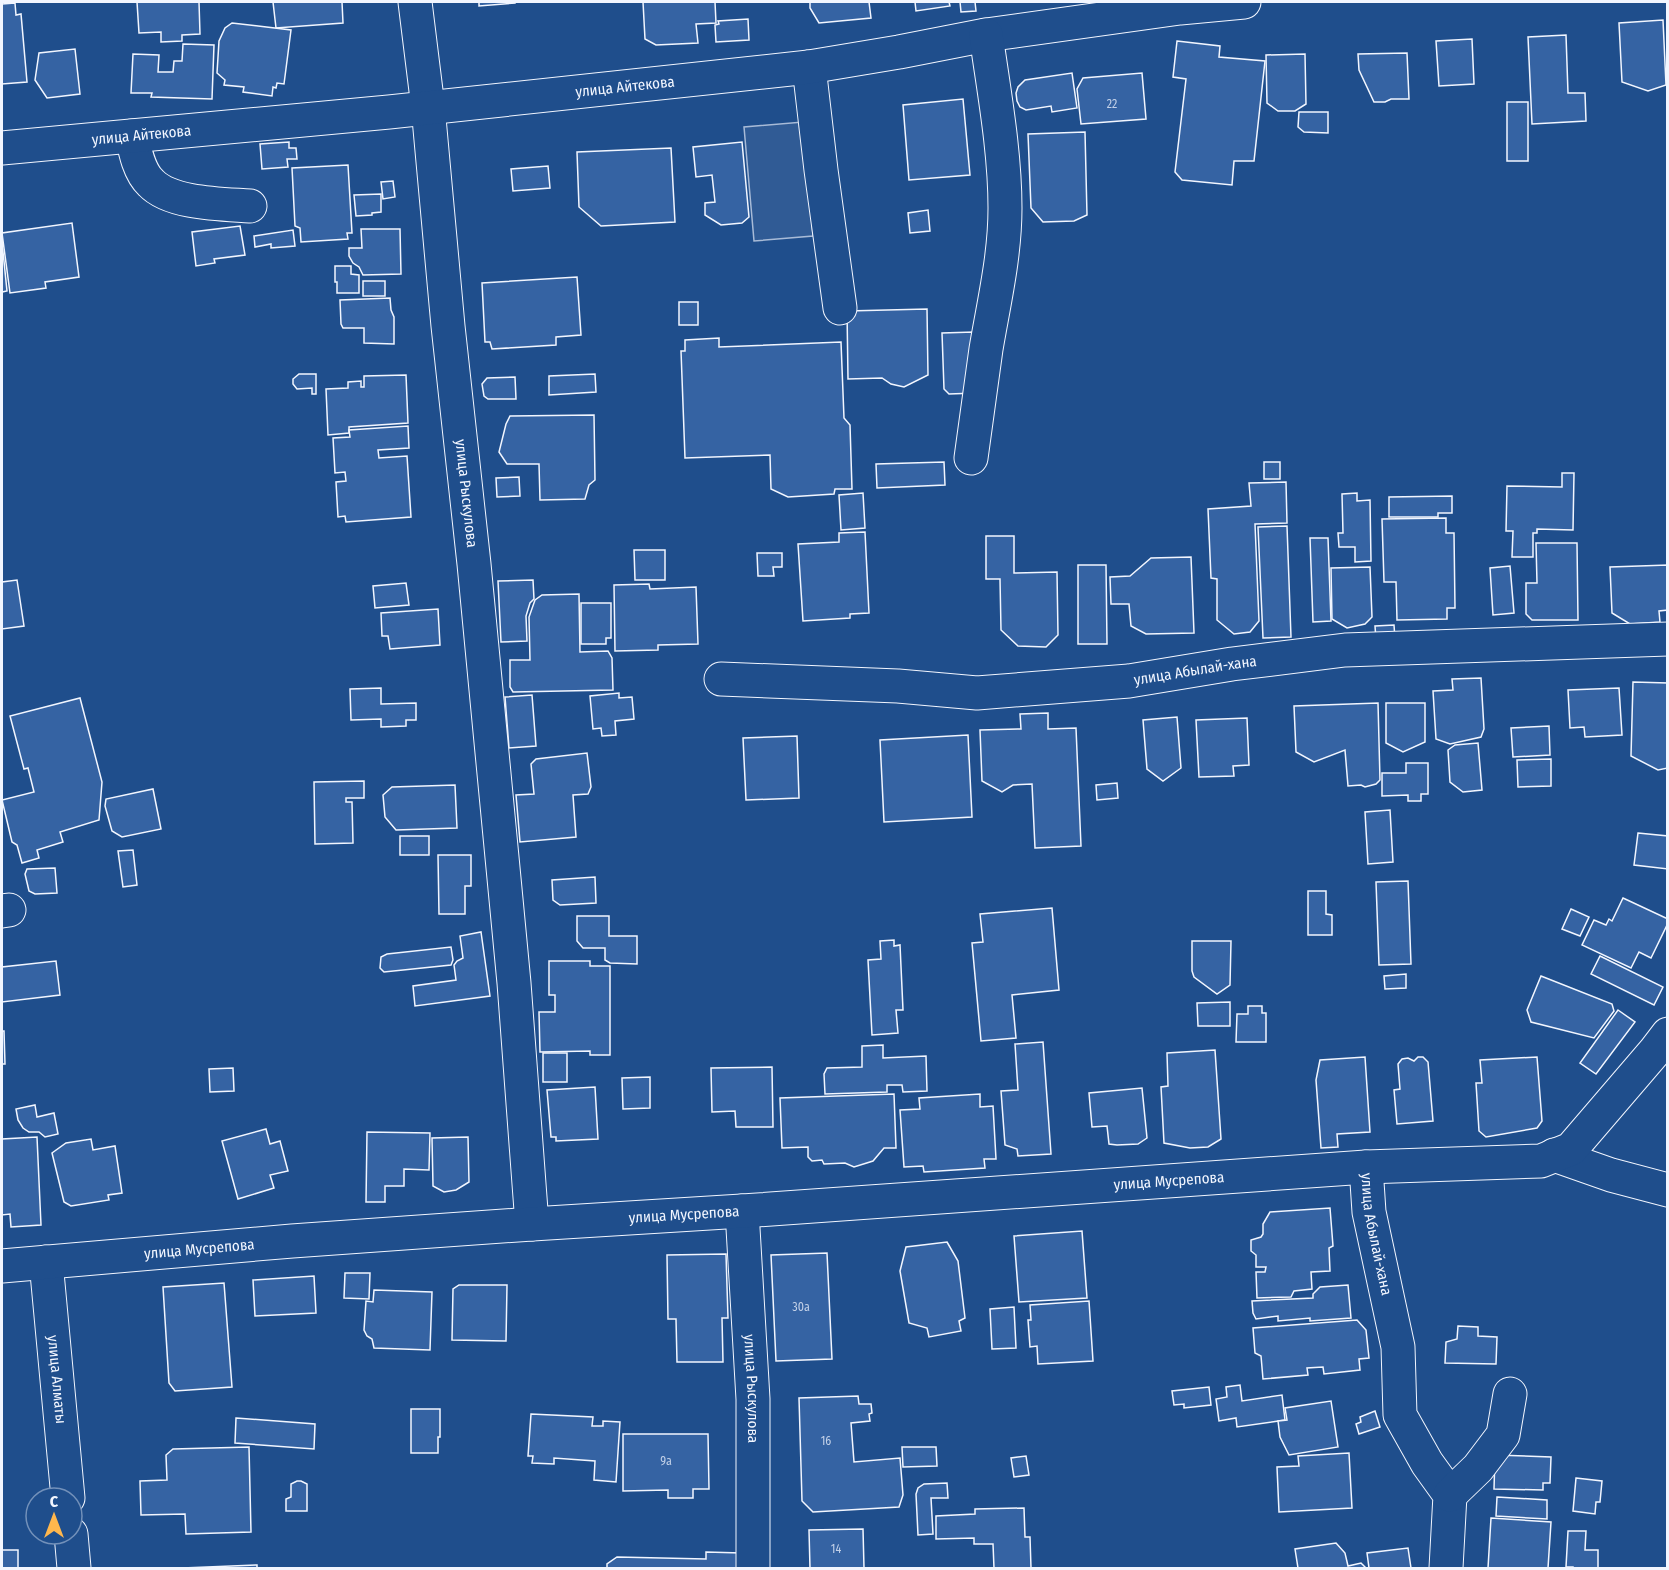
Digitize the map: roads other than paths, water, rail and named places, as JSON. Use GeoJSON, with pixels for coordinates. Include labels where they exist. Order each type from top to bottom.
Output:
{"type":"FeatureCollection","features":[{"type":"Feature","properties":{"kind":"street","name":"улица Рыскулова"},"geometry":{"type":"LineString","coordinates":[[416,2],[514,983],[531,1224]]}},
{"type":"Feature","properties":{"kind":"street","name":"улица Айтекова"},"geometry":{"type":"LineString","coordinates":[[2,148],[809,67],[1179,5],[1244,2]]}},
{"type":"Feature","properties":{"kind":"street"},"geometry":{"type":"LineString","coordinates":[[971,458],[986,349],[1002,258],[1005,209],[994,88],[986,36]]}},
{"type":"Feature","properties":{"kind":"street"},"geometry":{"type":"LineString","coordinates":[[809,67],[840,308]]}},
{"type":"Feature","properties":{"kind":"street"},"geometry":{"type":"LineString","coordinates":[[132,136],[137,161],[151,183],[172,197],[250,206]]}},
{"type":"Feature","properties":{"kind":"street","name":"улица Абылай-хана"},"geometry":{"type":"LineString","coordinates":[[721,679],[898,686],[977,693],[1129,681],[1232,664],[1345,650],[1668,639]]}},
{"type":"Feature","properties":{"kind":"street","name":"улица Абылай-хана"},"geometry":{"type":"LineString","coordinates":[[1449,1495],[1427,1463],[1400,1415],[1398,1347],[1369,1212],[1366,1167],[1541,1161],[1571,1149],[1668,1034]]}},
{"type":"Feature","properties":{"kind":"street"},"geometry":{"type":"LineString","coordinates":[[1554,1155],[1611,1175],[1668,1190]]}},
{"type":"Feature","properties":{"kind":"street","name":"улица Мусрепова"},"geometry":{"type":"LineString","coordinates":[[2,1266],[280,1242],[1366,1167]]}},
{"type":"Feature","properties":{"kind":"street","name":"улица Рыскулова"},"geometry":{"type":"LineString","coordinates":[[742,1211],[753,1398],[753,1569]]}},
{"type":"Feature","properties":{"kind":"street","name":"улица Алматы"},"geometry":{"type":"LineString","coordinates":[[46,1262],[67,1486]]}},
{"type":"Feature","properties":{"kind":"street"},"geometry":{"type":"LineString","coordinates":[[1446,1569],[1449,1495],[1478,1468],[1503,1435],[1510,1394]]}},
{"type":"Feature","properties":{"kind":"street"},"geometry":{"type":"LineString","coordinates":[[72,1546],[74,1569]]}}]}
